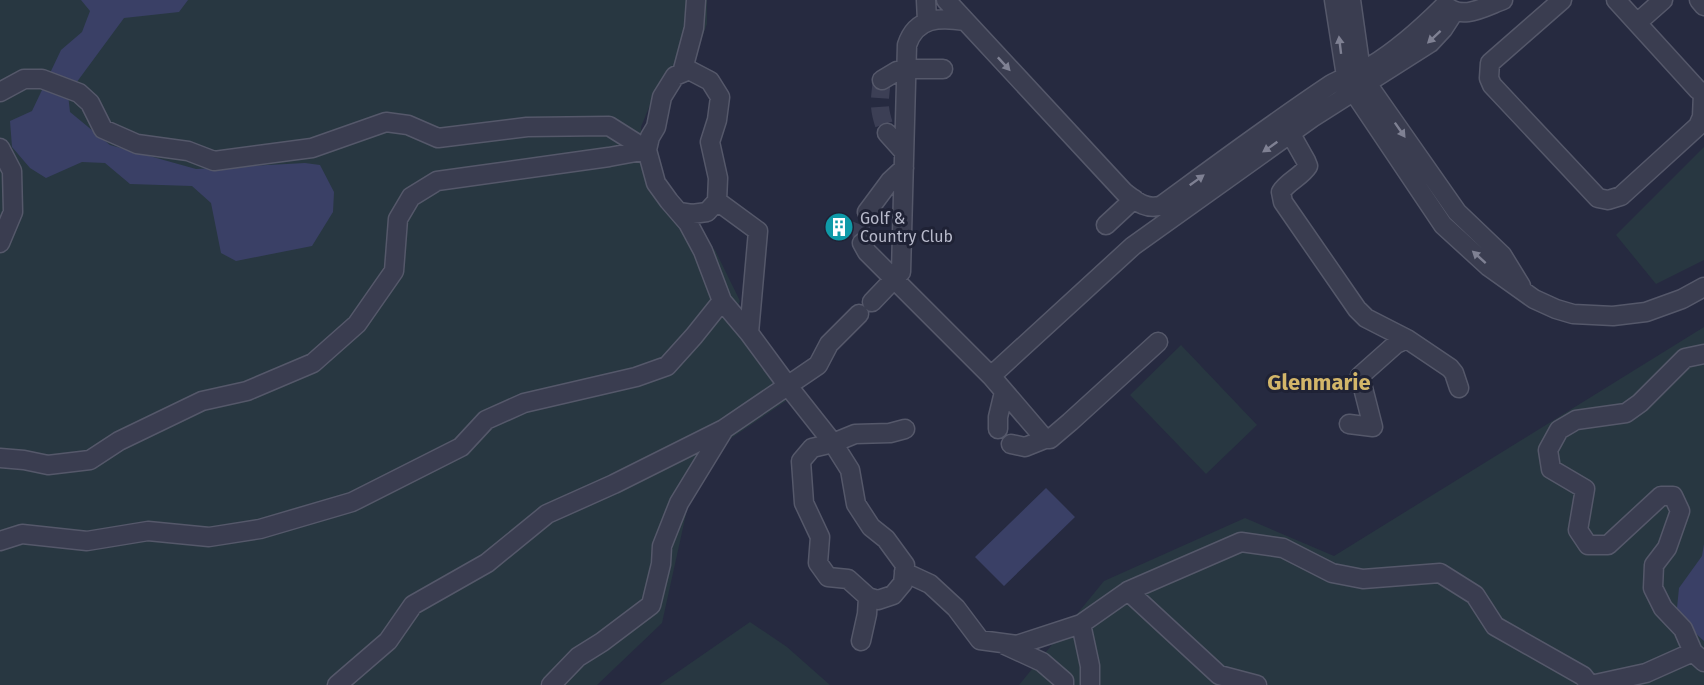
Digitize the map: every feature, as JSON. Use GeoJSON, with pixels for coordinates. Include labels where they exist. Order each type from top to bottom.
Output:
{"type":"FeatureCollection","features":[{"type":"Feature","properties":{"kind":"street"},"geometry":{"type":"LineString","coordinates":[[682,74],[694,28],[696,0]]}},
{"type":"Feature","properties":{"kind":"street"},"geometry":{"type":"LineString","coordinates":[[926,0],[927,21]]}},
{"type":"Feature","properties":{"kind":"street"},"geometry":{"type":"LineString","coordinates":[[946,0],[1124,192],[1140,203],[1154,208],[1357,80],[1448,7]]}},
{"type":"Feature","properties":{"kind":"street"},"geometry":{"type":"LineString","coordinates":[[1334,0],[1357,80],[1443,225],[1489,267],[1525,293],[1556,309],[1574,314],[1613,316],[1646,312],[1682,299],[1704,287]]}},
{"type":"Feature","properties":{"kind":"street"},"geometry":{"type":"LineString","coordinates":[[1352,0],[1357,80],[1380,102],[1457,212],[1502,255],[1525,293]]}},
{"type":"Feature","properties":{"kind":"street"},"geometry":{"type":"LineString","coordinates":[[1448,7],[1461,13],[1503,0]]}},
{"type":"Feature","properties":{"kind":"street"},"geometry":{"type":"LineString","coordinates":[[1562,0],[1490,63],[1489,78],[1492,85],[1598,198],[1608,200],[1621,196],[1698,126],[1702,117],[1703,92],[1698,90],[1616,0]]}},
{"type":"Feature","properties":{"kind":"street"},"geometry":{"type":"LineString","coordinates":[[1637,23],[1663,0]]}},
{"type":"Feature","properties":{"kind":"street"},"geometry":{"type":"LineString","coordinates":[[1699,0],[1704,6]]}},
{"type":"Feature","properties":{"kind":"street"},"geometry":{"type":"LineString","coordinates":[[1357,80],[1391,67],[1430,43],[1443,29],[1448,7]]}},
{"type":"Feature","properties":{"kind":"street"},"geometry":{"type":"LineString","coordinates":[[337,685],[388,640],[413,605],[487,563],[547,514],[614,484],[724,429],[818,365],[829,344],[901,273],[906,69],[909,38],[927,21],[945,18],[965,21]]}},
{"type":"Feature","properties":{"kind":"street"},"geometry":{"type":"LineString","coordinates":[[1356,37],[1376,48],[1396,49]]}},
{"type":"Feature","properties":{"kind":"street"},"geometry":{"type":"LineString","coordinates":[[1380,102],[1391,67]]}},
{"type":"Feature","properties":{"kind":"street"},"geometry":{"type":"LineString","coordinates":[[882,80],[897,71],[906,69],[943,69]]}},
{"type":"Feature","properties":{"kind":"street"},"geometry":{"type":"LineString","coordinates":[[696,238],[712,207],[718,178],[710,142],[717,120],[720,97],[710,81],[689,70],[675,76],[662,97],[656,127],[650,137],[647,150],[656,183],[688,223],[696,238],[703,251],[722,301],[833,443],[850,470],[856,504],[870,527],[886,539],[905,565],[903,583],[893,595],[878,600],[868,597],[848,579],[828,577],[818,563],[820,537],[804,503],[801,461],[812,448],[833,443],[855,434],[890,433],[905,429]]}},
{"type":"Feature","properties":{"kind":"street"},"geometry":{"type":"LineString","coordinates":[[0,92],[24,79],[42,79],[79,93],[90,103],[103,129],[137,144],[188,151],[214,161],[312,148],[386,122],[408,125],[438,138],[527,127],[609,126],[647,150]]}},
{"type":"Feature","properties":{"kind":"street"},"geometry":{"type":"LineString","coordinates":[[991,376],[1133,246],[1286,125]]}},
{"type":"Feature","properties":{"kind":"street"},"geometry":{"type":"LineString","coordinates":[[1286,125],[1308,166],[1304,172],[1285,186],[1281,192],[1283,202],[1357,309],[1366,318],[1407,339],[1450,368],[1459,388]]}},
{"type":"Feature","properties":{"kind":"street"},"geometry":{"type":"LineString","coordinates":[[887,133],[904,160]]}},
{"type":"Feature","properties":{"kind":"street"},"geometry":{"type":"LineString","coordinates":[[0,148],[12,171],[13,212],[0,243]]}},
{"type":"Feature","properties":{"kind":"street"},"geometry":{"type":"LineString","coordinates":[[0,458],[48,465],[90,460],[120,441],[202,401],[247,391],[313,363],[357,324],[394,271],[398,219],[411,197],[437,181],[647,150]]}},
{"type":"Feature","properties":{"kind":"street"},"geometry":{"type":"LineString","coordinates":[[867,212],[904,160]]}},
{"type":"Feature","properties":{"kind":"street"},"geometry":{"type":"LineString","coordinates":[[1106,225],[1140,203]]}},
{"type":"Feature","properties":{"kind":"street"},"geometry":{"type":"LineString","coordinates":[[1133,246],[1140,203]]}},
{"type":"Feature","properties":{"kind":"street"},"geometry":{"type":"LineString","coordinates":[[679,212],[692,214],[712,207],[758,231],[749,333]]}},
{"type":"Feature","properties":{"kind":"street"},"geometry":{"type":"LineString","coordinates":[[862,243],[867,252],[991,376],[1045,439]]}},
{"type":"Feature","properties":{"kind":"street"},"geometry":{"type":"LineString","coordinates":[[0,541],[22,534],[87,541],[148,531],[209,537],[260,530],[352,502],[461,447],[486,420],[524,403],[636,377],[667,366],[722,301]]}},
{"type":"Feature","properties":{"kind":"street"},"geometry":{"type":"LineString","coordinates":[[1349,424],[1373,427],[1360,376],[1396,345],[1407,339]]}},
{"type":"Feature","properties":{"kind":"street"},"geometry":{"type":"LineString","coordinates":[[1011,444],[1025,447],[1050,439],[1158,342]]}},
{"type":"Feature","properties":{"kind":"street"},"geometry":{"type":"LineString","coordinates":[[904,572],[930,584],[956,608],[980,640],[1017,645],[1081,624],[1128,591],[1241,542],[1282,548],[1332,573],[1363,579],[1440,573],[1475,595],[1496,626],[1583,676],[1591,685],[1646,673],[1698,657],[1683,629],[1663,608],[1653,588],[1654,565],[1667,548],[1680,511],[1673,496],[1661,496],[1608,545],[1588,545],[1578,530],[1585,489],[1551,469],[1548,450],[1559,430],[1576,420],[1626,413],[1640,403],[1685,358],[1704,354]]}},
{"type":"Feature","properties":{"kind":"street"},"geometry":{"type":"LineString","coordinates":[[998,429],[998,417],[1004,392]]}},
{"type":"Feature","properties":{"kind":"street"},"geometry":{"type":"LineString","coordinates":[[551,685],[578,657],[651,605],[661,564],[662,546],[679,503],[724,429]]}},
{"type":"Feature","properties":{"kind":"street"},"geometry":{"type":"LineString","coordinates":[[1128,591],[1219,675],[1257,685]]}},
{"type":"Feature","properties":{"kind":"street"},"geometry":{"type":"LineString","coordinates":[[861,641],[868,597]]}},
{"type":"Feature","properties":{"kind":"street"},"geometry":{"type":"LineString","coordinates":[[1081,624],[1090,666],[1090,685]]}},
{"type":"Feature","properties":{"kind":"street"},"geometry":{"type":"LineString","coordinates":[[998,642],[1042,662],[1064,681],[1064,685]]}},
{"type":"Feature","properties":{"kind":"shaded area"},"geometry":{"type":"Polygon","coordinates":[[[0,0],[707,0],[707,24],[693,61],[658,85],[641,127],[647,188],[715,250],[740,301],[730,323],[786,401],[724,443],[690,496],[662,623],[597,685],[0,685],[0,0]]]}},
{"type":"Feature","properties":{"kind":"shaded area"},"geometry":{"type":"Polygon","coordinates":[[[1704,147],[1704,260],[1656,284],[1616,235],[1704,147]]]}},
{"type":"Feature","properties":{"kind":"shaded area"},"geometry":{"type":"Polygon","coordinates":[[[1704,327],[1704,685],[1019,685],[1104,581],[1245,518],[1334,556],[1704,327]]]}},
{"type":"Feature","properties":{"kind":"shaded area"},"geometry":{"type":"Polygon","coordinates":[[[1181,345],[1257,425],[1206,474],[1130,395],[1181,345]]]}},
{"type":"Feature","properties":{"kind":"shaded area"},"geometry":{"type":"Polygon","coordinates":[[[750,622],[787,647],[830,685],[659,685],[750,622]]]}},
{"type":"Feature","properties":{"kind":"water"},"geometry":{"type":"Polygon","coordinates":[[[81,0],[188,0],[179,12],[124,18],[68,94],[70,112],[110,145],[196,169],[305,163],[320,165],[334,192],[333,212],[312,246],[236,261],[221,253],[211,203],[192,186],[130,184],[105,163],[82,162],[46,178],[30,168],[12,147],[10,121],[32,111],[61,50],[82,32],[90,11],[81,0]]]}},
{"type":"Feature","properties":{"kind":"water"},"geometry":{"type":"Polygon","coordinates":[[[1046,488],[1075,517],[1004,586],[975,557],[1046,488]]]}},
{"type":"Feature","properties":{"kind":"water"},"geometry":{"type":"Polygon","coordinates":[[[1704,544],[1704,641],[1684,623],[1677,608],[1679,588],[1702,556],[1704,544]]]}},
{"type":"Feature","properties":{"kind":"tunnel"},"geometry":{"type":"LineString","coordinates":[[882,80],[880,106],[887,133]]}},
{"type":"Feature","properties":{"kind":"tunnel"},"geometry":{"type":"LineString","coordinates":[[862,243],[861,227],[867,212]]}},
{"type":"Feature","properties":{"kind":"place","name":"Golf & Country Club"},"geometry":{"type":"Point","coordinates":[839,227]}},
{"type":"Feature","properties":{"kind":"district","name":"Glenmarie"},"geometry":{"type":"Point","coordinates":[1319,382]}}]}
